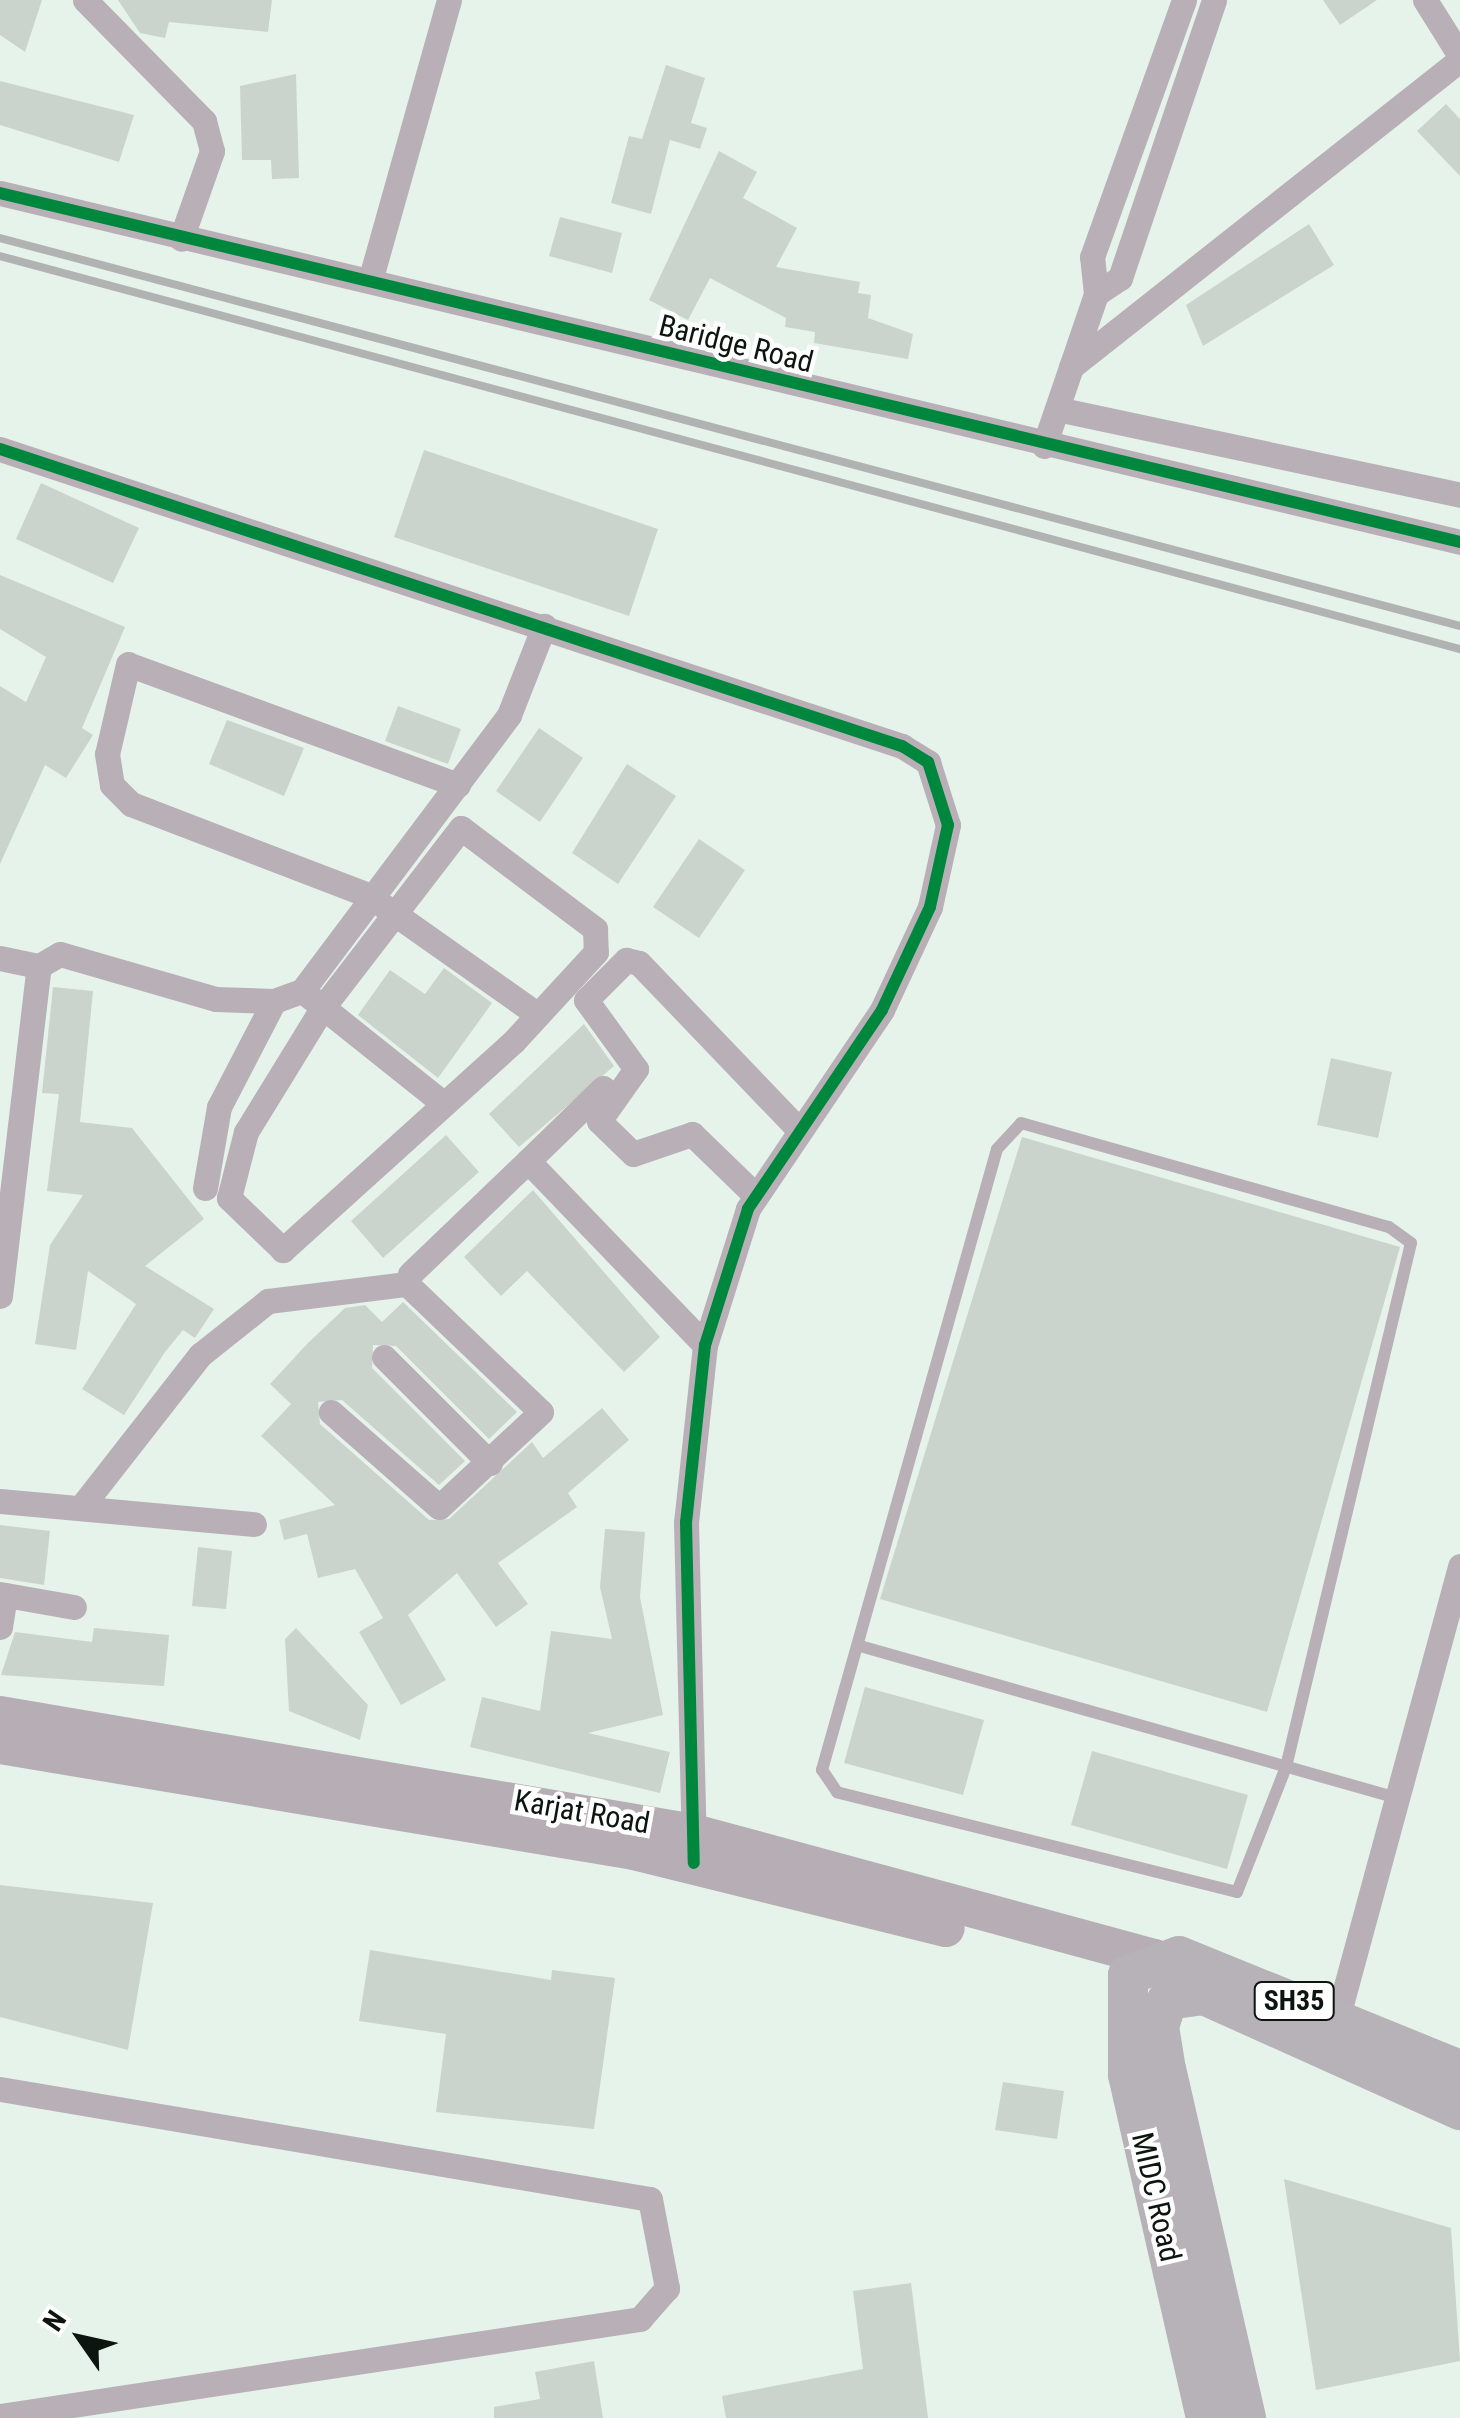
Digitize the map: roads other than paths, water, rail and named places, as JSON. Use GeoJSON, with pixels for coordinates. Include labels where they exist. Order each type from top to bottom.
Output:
{"type":"FeatureCollection","features":[{"type":"Feature","properties":{"kind":"main road","name":"Karjat Road"},"geometry":{"type":"LineString","coordinates":[[0,1715],[694,1848],[1141,1966],[1179,1992],[1460,2070]]}},
{"type":"Feature","properties":{"kind":"main road","name":"Karjat Road"},"geometry":{"type":"LineString","coordinates":[[0,1745],[694,1848]]}},
{"type":"Feature","properties":{"kind":"main road","name":"Karjat Road"},"geometry":{"type":"LineString","coordinates":[[1141,1966],[1180,1956],[1333,2034],[1460,2110]]}},
{"type":"Feature","properties":{"kind":"main road","name":"MIDC Road"},"geometry":{"type":"LineString","coordinates":[[1141,1966],[1128,2076],[1206,2418]]}},
{"type":"Feature","properties":{"kind":"main road","name":"MIDC Road"},"geometry":{"type":"LineString","coordinates":[[1179,1992],[1158,2028],[1246,2418]]}},
{"type":"Feature","properties":{"kind":"street"},"geometry":{"type":"LineString","coordinates":[[85,0],[204,121],[212,151],[181,239]]}},
{"type":"Feature","properties":{"kind":"street"},"geometry":{"type":"LineString","coordinates":[[370,281],[449,0]]}},
{"type":"Feature","properties":{"kind":"street"},"geometry":{"type":"LineString","coordinates":[[1044,446],[1096,294],[1092,257],[1184,0]]}},
{"type":"Feature","properties":{"kind":"street"},"geometry":{"type":"LineString","coordinates":[[1096,294],[1120,278],[1214,0]]}},
{"type":"Feature","properties":{"kind":"street"},"geometry":{"type":"LineString","coordinates":[[1071,367],[1460,58],[1424,0]]}},
{"type":"Feature","properties":{"kind":"street","name":"Baridge Road"},"geometry":{"type":"LineString","coordinates":[[0,193],[1044,446],[1460,542]]}},
{"type":"Feature","properties":{"kind":"street"},"geometry":{"type":"LineString","coordinates":[[1057,408],[1460,495]]}},
{"type":"Feature","properties":{"kind":"street"},"geometry":{"type":"LineString","coordinates":[[0,449],[544,626],[928,762],[948,825],[930,907],[882,1010],[796,1126],[756,1196],[705,1345],[686,1522],[694,1848]]}},
{"type":"Feature","properties":{"kind":"street"},"geometry":{"type":"LineString","coordinates":[[0,958],[39,966],[60,954],[216,999],[312,998],[393,911],[461,828],[599,938],[538,1016],[294,1244],[284,1250],[267,1238],[229,1198],[231,1174],[265,1090],[312,998],[368,894],[458,785],[524,690],[544,626]]}},
{"type":"Feature","properties":{"kind":"street"},"geometry":{"type":"LineString","coordinates":[[458,785],[128,664],[107,754],[112,785],[131,804],[368,894],[538,1016]]}},
{"type":"Feature","properties":{"kind":"street"},"geometry":{"type":"LineString","coordinates":[[756,1196],[692,1134],[633,1154],[599,1120],[636,1069],[585,1008],[630,958],[796,1126]]}},
{"type":"Feature","properties":{"kind":"street"},"geometry":{"type":"LineString","coordinates":[[0,1296],[39,966]]}},
{"type":"Feature","properties":{"kind":"street"},"geometry":{"type":"LineString","coordinates":[[312,998],[443,1103]]}},
{"type":"Feature","properties":{"kind":"street"},"geometry":{"type":"LineString","coordinates":[[205,1188],[219,1108],[274,1001]]}},
{"type":"Feature","properties":{"kind":"street"},"geometry":{"type":"LineString","coordinates":[[410,1274],[630,1062]]}},
{"type":"Feature","properties":{"kind":"street"},"geometry":{"type":"LineString","coordinates":[[528,1161],[705,1345]]}},
{"type":"Feature","properties":{"kind":"street"},"geometry":{"type":"LineString","coordinates":[[82,1506],[229,1327],[268,1301],[381,1283],[430,1298],[541,1412],[490,1463],[431,1506],[331,1412]]}},
{"type":"Feature","properties":{"kind":"street"},"geometry":{"type":"LineString","coordinates":[[384,1357],[490,1463]]}},
{"type":"Feature","properties":{"kind":"street"},"geometry":{"type":"LineString","coordinates":[[0,1501],[254,1524]]}},
{"type":"Feature","properties":{"kind":"street"},"geometry":{"type":"LineString","coordinates":[[1333,2034],[1460,1566]]}},
{"type":"Feature","properties":{"kind":"street"},"geometry":{"type":"LineString","coordinates":[[0,1627],[3,1594],[74,1607]]}},
{"type":"Feature","properties":{"kind":"street"},"geometry":{"type":"LineString","coordinates":[[0,2089],[650,2199],[667,2288],[640,2318],[0,2416]]}},
{"type":"Feature","properties":{"kind":"lane"},"geometry":{"type":"LineString","coordinates":[[1013,1126],[1334,1212],[1404,1235],[1411,1252],[1286,1767],[1237,1892],[837,1792],[822,1770],[997,1149],[1013,1126]]}},
{"type":"Feature","properties":{"kind":"lane"},"geometry":{"type":"LineString","coordinates":[[860,1646],[1398,1798]]}},
{"type":"Feature","properties":{"kind":"railway"},"geometry":{"type":"LineString","coordinates":[[0,238],[1460,626]]}},
{"type":"Feature","properties":{"kind":"railway"},"geometry":{"type":"LineString","coordinates":[[0,256],[1460,649]]}}]}
